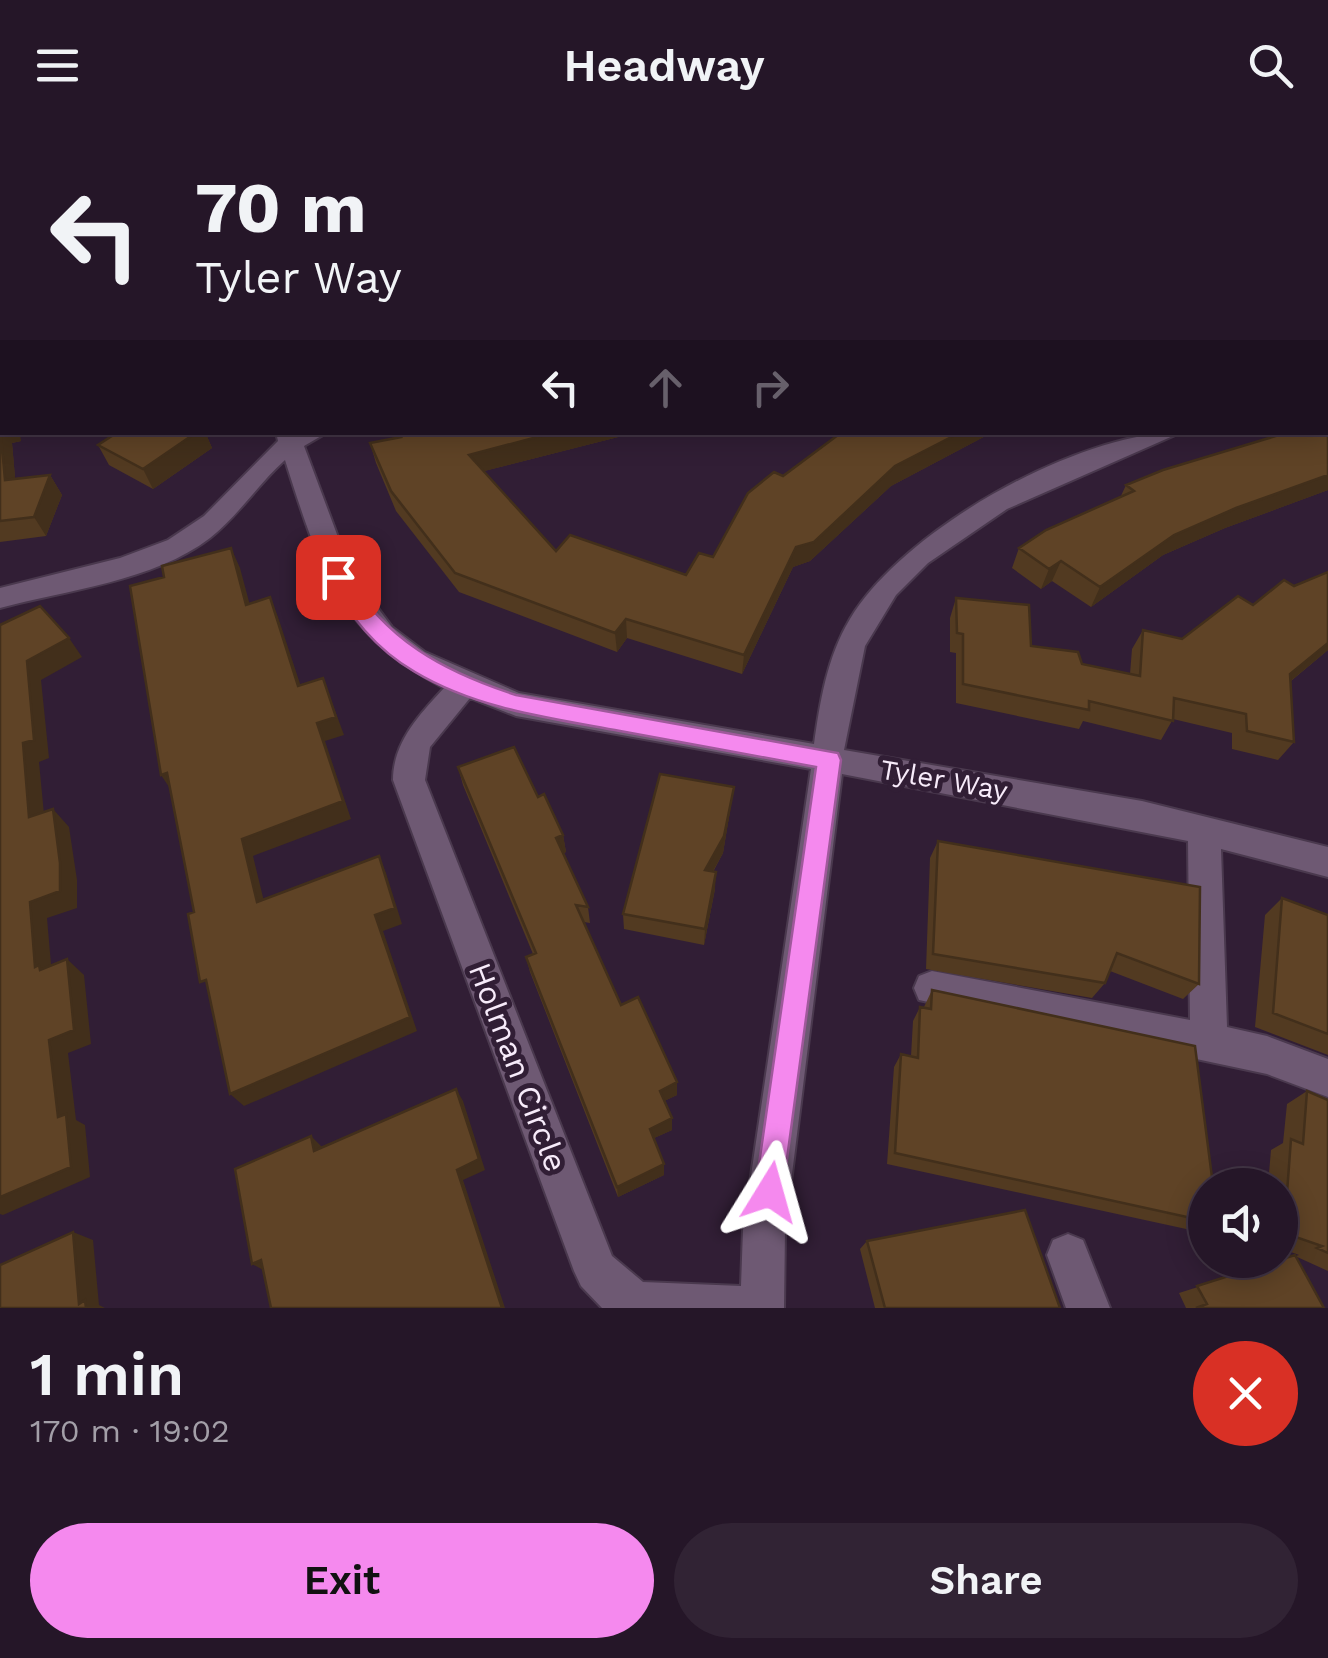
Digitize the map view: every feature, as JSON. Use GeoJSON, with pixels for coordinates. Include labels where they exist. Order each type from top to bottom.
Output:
{"type":"FeatureCollection","features":[{"type":"Feature","properties":{"kind":"street"},"geometry":{"type":"LineString","coordinates":[[0,598],[164,552],[194,537],[216,520],[298,435]]}},
{"type":"Feature","properties":{"kind":"street","name":"Tyler Way"},"geometry":{"type":"LineString","coordinates":[[298,435],[338,577],[358,612],[386,640],[421,666],[464,686],[516,704],[1204,829],[1328,862]]}},
{"type":"Feature","properties":{"kind":"street"},"geometry":{"type":"LineString","coordinates":[[762,1308],[764,1230],[829,760],[845,663],[861,624],[883,593],[932,548],[987,509],[1096,457],[1162,435]]}},
{"type":"Feature","properties":{"kind":"street","name":"Holman Circle"},"geometry":{"type":"LineString","coordinates":[[464,686],[412,748],[409,780],[596,1271],[621,1296],[643,1304],[746,1308]]}},
{"type":"Feature","properties":{"kind":"street"},"geometry":{"type":"LineString","coordinates":[[1204,829],[1209,1042]]}},
{"type":"Feature","properties":{"kind":"street"},"geometry":{"type":"LineString","coordinates":[[932,988],[1267,1055],[1328,1078]]}},
{"type":"Feature","properties":{"kind":"street"},"geometry":{"type":"LineString","coordinates":[[1068,1255],[1088,1308]]}},
{"type":"Feature","properties":{"kind":"building"},"geometry":{"type":"Polygon","coordinates":[[[1,435],[5,480],[50,475],[34,517],[0,521],[1,435]]]}},
{"type":"Feature","properties":{"kind":"building"},"geometry":{"type":"Polygon","coordinates":[[[113,435],[193,435],[143,469],[98,445],[113,435]]]}},
{"type":"Feature","properties":{"kind":"building"},"geometry":{"type":"Polygon","coordinates":[[[545,435],[469,455],[556,551],[570,535],[686,575],[699,553],[713,557],[748,493],[774,472],[783,476],[838,435],[955,435],[895,466],[814,542],[796,547],[744,655],[626,619],[615,633],[455,573],[391,491],[370,443],[401,437],[545,435]]]}},
{"type":"Feature","properties":{"kind":"building"},"geometry":{"type":"Polygon","coordinates":[[[1279,435],[1328,435],[1328,475],[1174,535],[1100,587],[1061,561],[1049,569],[1019,548],[1046,530],[1134,491],[1126,485],[1279,435]]]}},
{"type":"Feature","properties":{"kind":"building"},"geometry":{"type":"Polygon","coordinates":[[[231,548],[246,605],[270,597],[298,686],[323,678],[336,717],[317,723],[343,801],[242,839],[257,902],[379,856],[395,908],[375,915],[410,1017],[230,1094],[206,980],[200,982],[188,914],[194,912],[167,773],[161,775],[130,586],[164,577],[162,566],[231,548]]]}},
{"type":"Feature","properties":{"kind":"building"},"geometry":{"type":"Polygon","coordinates":[[[1328,572],[1328,643],[1290,674],[1294,742],[1247,731],[1246,714],[1174,698],[1173,721],[1089,701],[1089,710],[963,684],[963,634],[957,633],[956,598],[1029,605],[1031,646],[1078,652],[1082,664],[1140,676],[1143,630],[1182,639],[1238,596],[1253,605],[1284,580],[1294,586],[1328,572]]]}},
{"type":"Feature","properties":{"kind":"building"},"geometry":{"type":"Polygon","coordinates":[[[40,606],[69,638],[27,661],[34,740],[23,743],[29,817],[53,809],[60,863],[60,891],[30,902],[35,967],[39,965],[40,970],[67,959],[74,1030],[49,1040],[58,1117],[66,1114],[71,1167],[0,1197],[0,625],[40,606]]]}},
{"type":"Feature","properties":{"kind":"building"},"geometry":{"type":"Polygon","coordinates":[[[514,747],[538,797],[544,794],[563,835],[556,838],[588,907],[576,905],[621,1005],[638,997],[677,1082],[660,1091],[672,1118],[650,1129],[664,1164],[617,1187],[526,957],[536,953],[458,767],[514,747]]]}},
{"type":"Feature","properties":{"kind":"building"},"geometry":{"type":"Polygon","coordinates":[[[660,774],[734,787],[724,836],[705,870],[716,872],[705,929],[623,914],[660,774]]]}},
{"type":"Feature","properties":{"kind":"building"},"geometry":{"type":"Polygon","coordinates":[[[938,841],[1200,887],[1199,984],[1117,953],[1105,983],[933,954],[938,841]]]}},
{"type":"Feature","properties":{"kind":"building"},"geometry":{"type":"Polygon","coordinates":[[[1282,898],[1328,915],[1328,1034],[1273,1013],[1282,898]]]}},
{"type":"Feature","properties":{"kind":"building"},"geometry":{"type":"Polygon","coordinates":[[[932,990],[1195,1046],[1211,1168],[1188,1168],[1188,1217],[895,1153],[901,1054],[918,1058],[920,1007],[931,1009],[932,990]]]}},
{"type":"Feature","properties":{"kind":"building"},"geometry":{"type":"Polygon","coordinates":[[[456,1089],[479,1159],[457,1170],[502,1308],[271,1308],[261,1260],[252,1264],[235,1169],[311,1136],[314,1151],[456,1089]]]}},
{"type":"Feature","properties":{"kind":"building"},"geometry":{"type":"Polygon","coordinates":[[[1307,1091],[1328,1100],[1328,1253],[1317,1248],[1322,1246],[1298,1238],[1298,1168],[1289,1168],[1291,1139],[1303,1144],[1307,1091]]]}},
{"type":"Feature","properties":{"kind":"building"},"geometry":{"type":"Polygon","coordinates":[[[1025,1210],[1060,1308],[885,1308],[867,1241],[1025,1210]]]}},
{"type":"Feature","properties":{"kind":"building"},"geometry":{"type":"Polygon","coordinates":[[[73,1232],[79,1304],[85,1300],[86,1308],[0,1308],[0,1265],[73,1232]]]}},
{"type":"Feature","properties":{"kind":"building"},"geometry":{"type":"Polygon","coordinates":[[[1298,1260],[1324,1308],[1196,1308],[1207,1304],[1197,1286],[1222,1278],[1298,1278],[1298,1260]]]}},
{"type":"Feature","properties":{"kind":"route"},"geometry":{"type":"LineString","coordinates":[[338,577],[358,612],[386,640],[421,666],[464,686],[516,704],[829,760],[770,1192]]}}]}
